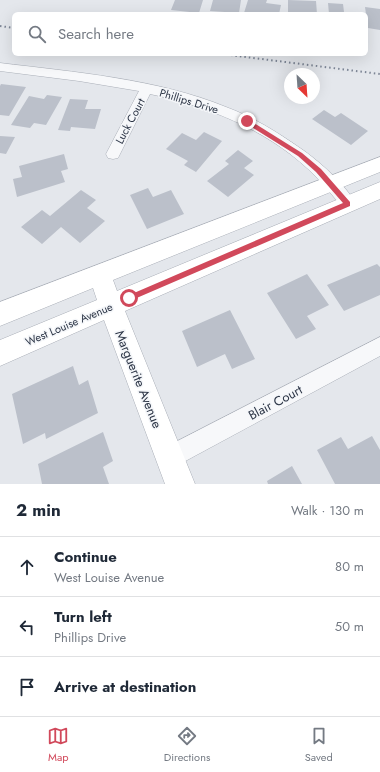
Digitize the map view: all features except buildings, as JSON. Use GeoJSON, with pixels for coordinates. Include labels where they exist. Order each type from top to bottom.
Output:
{"type":"FeatureCollection","features":[{"type":"Feature","properties":{"kind":"main road"},"geometry":{"type":"LineString","coordinates":[[0,314],[380,164]]}},
{"type":"Feature","properties":{"kind":"main road","name":"West Louise Avenue"},"geometry":{"type":"LineString","coordinates":[[0,353],[380,190]]}},
{"type":"Feature","properties":{"kind":"main road","name":"Marguerite Avenue"},"geometry":{"type":"LineString","coordinates":[[99,274],[110,306],[180,484]]}},
{"type":"Feature","properties":{"kind":"street","name":"Phillips Drive"},"geometry":{"type":"LineString","coordinates":[[0,67],[147,88],[210,105],[247,121],[300,154],[330,183],[348,204]]}},
{"type":"Feature","properties":{"kind":"street","name":"Luck Court"},"geometry":{"type":"LineString","coordinates":[[113,154],[147,88]]}},
{"type":"Feature","properties":{"kind":"street","name":"Blair Court"},"geometry":{"type":"LineString","coordinates":[[170,457],[380,346]]}},
{"type":"Feature","properties":{"kind":"railway"},"geometry":{"type":"LineString","coordinates":[[0,26],[12,28]]}},
{"type":"Feature","properties":{"kind":"railway"},"geometry":{"type":"LineString","coordinates":[[238,56],[380,74]]}},
{"type":"Feature","properties":{"kind":"route"},"geometry":{"type":"LineString","coordinates":[[129,298],[174,280],[348,204],[318,170],[300,154],[247,121]]}}]}
